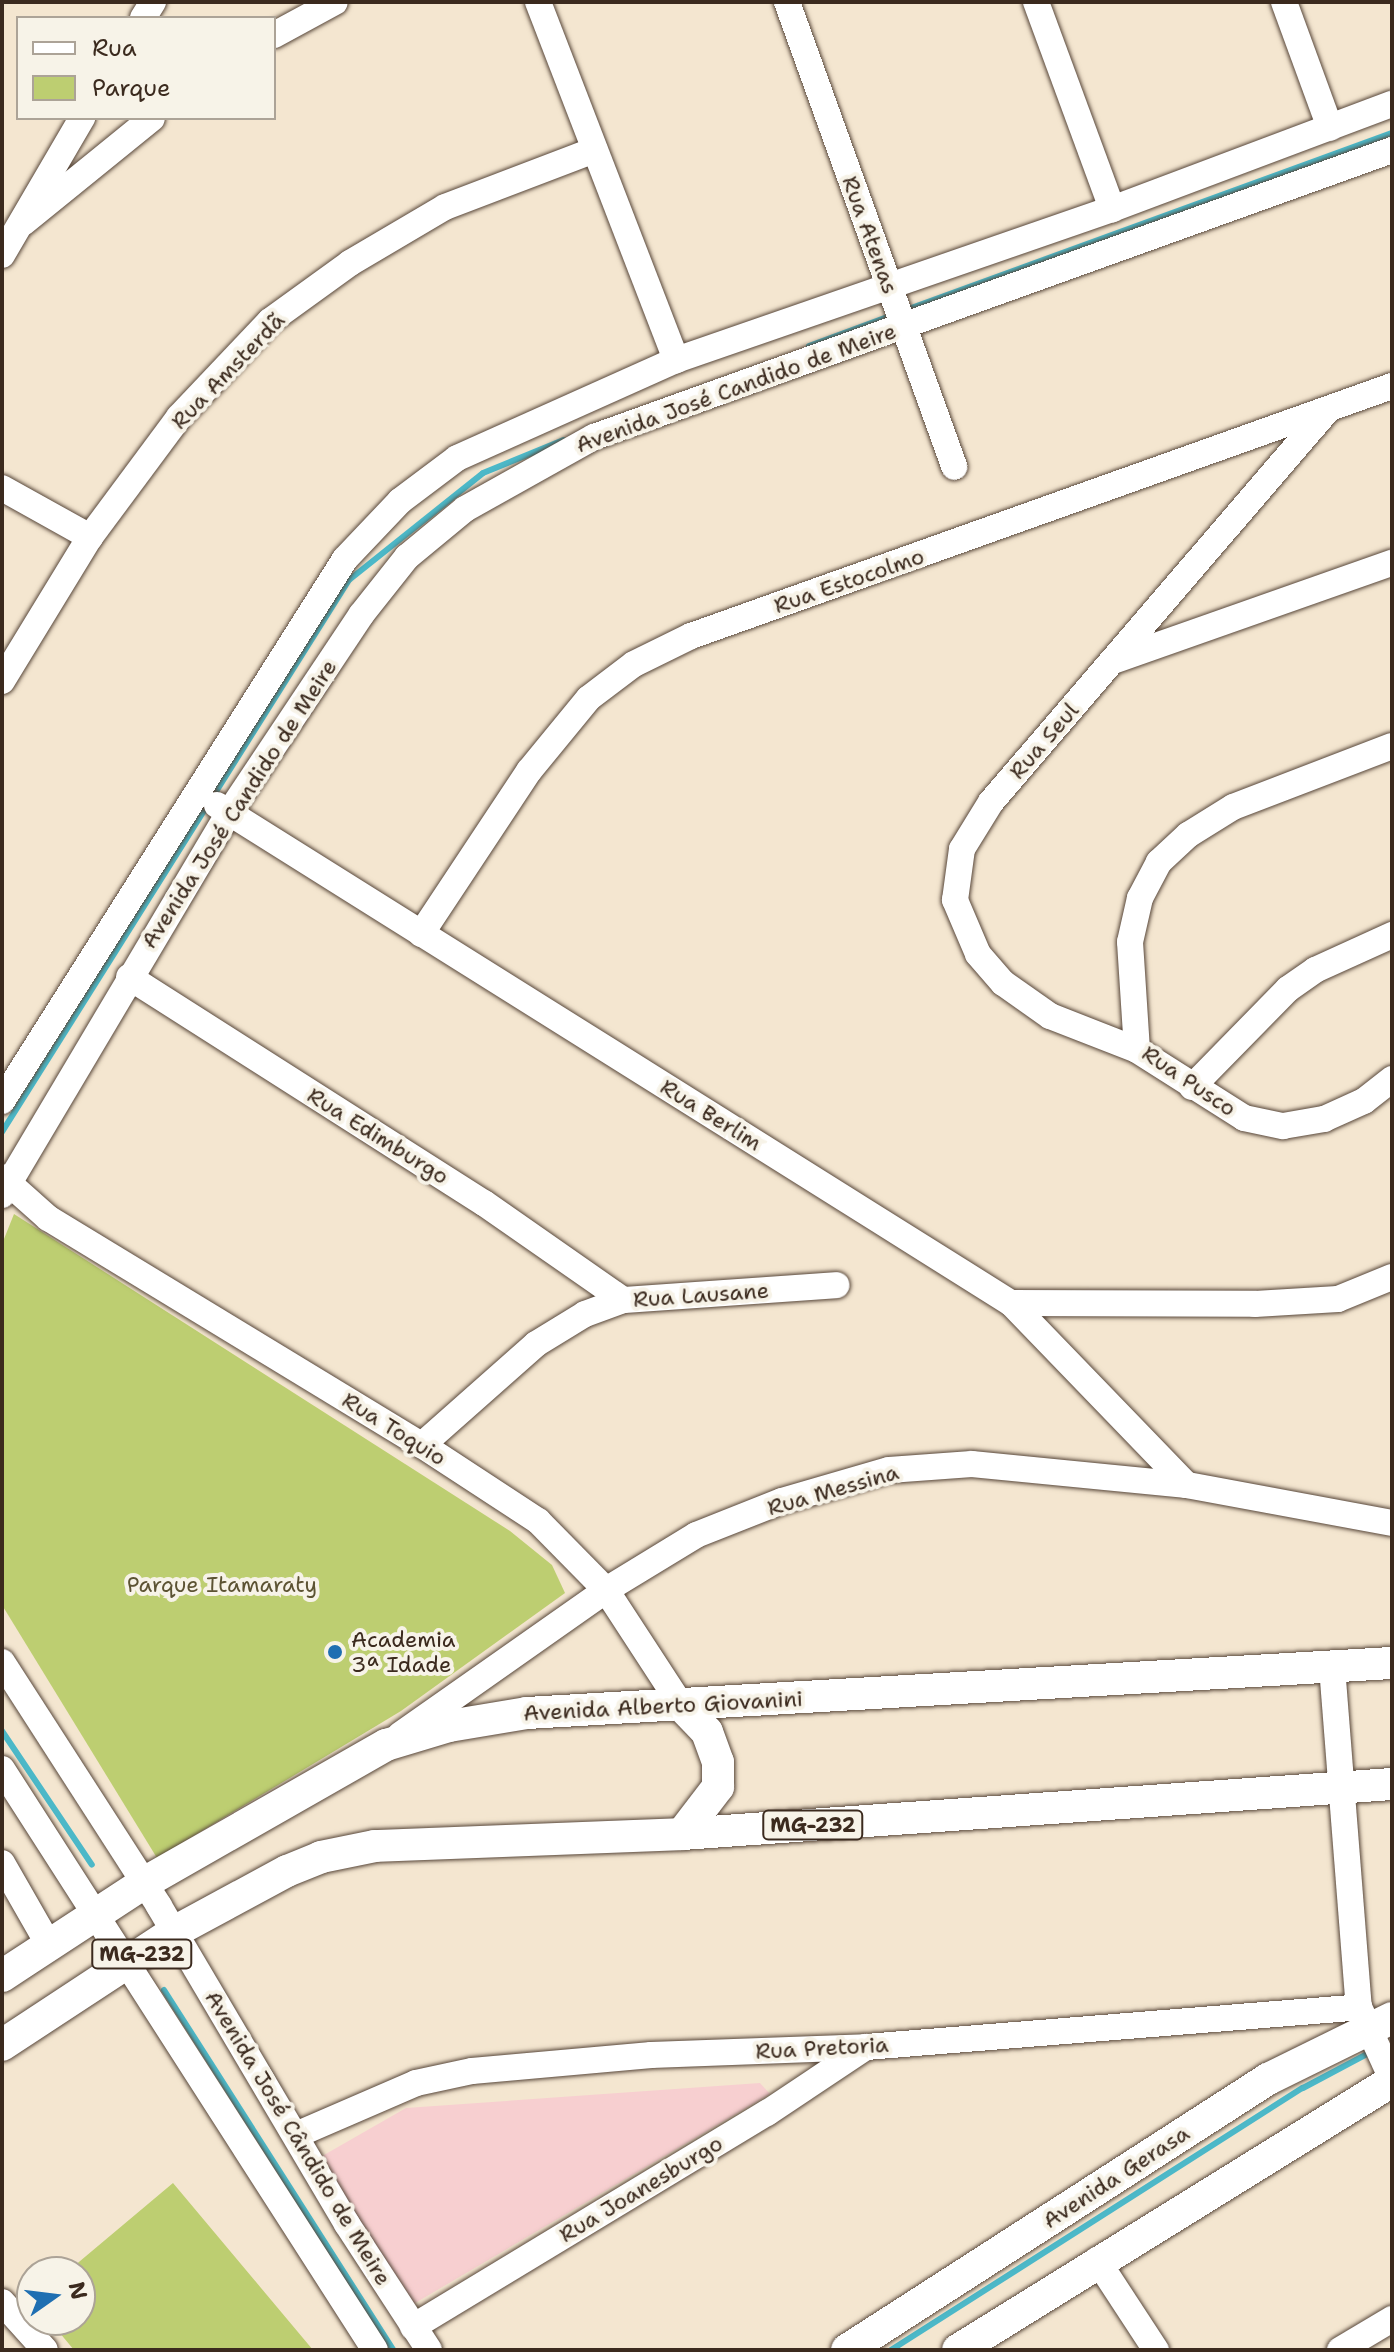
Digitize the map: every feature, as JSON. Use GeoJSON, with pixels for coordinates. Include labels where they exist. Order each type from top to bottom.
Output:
{"type":"FeatureCollection","features":[{"type":"Feature","properties":{"kind":"main road","name":"Avenida Alberto Giovanini"},"geometry":{"type":"LineString","coordinates":[[2,1976],[144,1883],[386,1745],[449,1726],[527,1713],[1392,1663]]}},
{"type":"Feature","properties":{"kind":"main road"},"geometry":{"type":"LineString","coordinates":[[681,1705],[707,1732],[718,1762],[718,1787],[708,1807],[682,1834]]}},
{"type":"Feature","properties":{"kind":"main road","name":"MG-232"},"geometry":{"type":"LineString","coordinates":[[2,2045],[174,1932],[287,1871],[361,1849],[682,1834],[1392,1784]]}},
{"type":"Feature","properties":{"kind":"main road"},"geometry":{"type":"LineString","coordinates":[[958,2350],[1097,2260],[1379,2046]]}},
{"type":"Feature","properties":{"kind":"main road","name":"Avenida Gerasa"},"geometry":{"type":"LineString","coordinates":[[847,2350],[1268,2079],[1379,2046]]}},
{"type":"Feature","properties":{"kind":"street"},"geometry":{"type":"LineString","coordinates":[[276,34],[335,2]]}},
{"type":"Feature","properties":{"kind":"street"},"geometry":{"type":"LineString","coordinates":[[538,2],[676,360]]}},
{"type":"Feature","properties":{"kind":"street","name":"Rua Atenas"},"geometry":{"type":"LineString","coordinates":[[787,2],[954,467]]}},
{"type":"Feature","properties":{"kind":"street"},"geometry":{"type":"LineString","coordinates":[[1036,2],[1112,209]]}},
{"type":"Feature","properties":{"kind":"street"},"geometry":{"type":"LineString","coordinates":[[1284,2],[1330,128]]}},
{"type":"Feature","properties":{"kind":"street","name":"Avenida José Candido de Meire"},"geometry":{"type":"LineString","coordinates":[[2,1101],[214,803],[361,615],[407,557],[465,509],[594,437],[896,307],[1112,209],[1392,104]]}},
{"type":"Feature","properties":{"kind":"street"},"geometry":{"type":"LineString","coordinates":[[2,255],[81,120]]}},
{"type":"Feature","properties":{"kind":"street"},"geometry":{"type":"LineString","coordinates":[[23,223],[150,120]]}},
{"type":"Feature","properties":{"kind":"street","name":"Rua Amsterdã"},"geometry":{"type":"LineString","coordinates":[[2,681],[90,537],[179,417],[270,321],[350,263],[445,207],[594,150]]}},
{"type":"Feature","properties":{"kind":"street","name":"Avenida José Candido de Meire"},"geometry":{"type":"LineString","coordinates":[[4,1184],[129,977],[214,803],[345,559],[400,501],[471,451],[676,360],[896,307],[1392,150]]}},
{"type":"Feature","properties":{"kind":"street","name":"Rua Estocolmo"},"geometry":{"type":"LineString","coordinates":[[421,934],[529,771],[589,698],[634,664],[691,636],[1392,386]]}},
{"type":"Feature","properties":{"kind":"street","name":"Rua Seul"},"geometry":{"type":"LineString","coordinates":[[1137,1050],[1050,1016],[1003,983],[978,954],[955,900],[962,849],[991,802],[1327,410]]}},
{"type":"Feature","properties":{"kind":"street"},"geometry":{"type":"LineString","coordinates":[[2,488],[90,537]]}},
{"type":"Feature","properties":{"kind":"street"},"geometry":{"type":"LineString","coordinates":[[1112,661],[1392,563]]}},
{"type":"Feature","properties":{"kind":"street","name":"Rua Pusco"},"geometry":{"type":"LineString","coordinates":[[1392,746],[1233,807],[1188,835],[1159,862],[1140,898],[1130,942],[1137,1050],[1244,1118],[1283,1126],[1324,1119],[1364,1101],[1392,1079]]}},
{"type":"Feature","properties":{"kind":"street","name":"Rua Berlim"},"geometry":{"type":"LineString","coordinates":[[214,803],[1011,1303],[1187,1485]]}},
{"type":"Feature","properties":{"kind":"street"},"geometry":{"type":"LineString","coordinates":[[1192,1087],[1288,989],[1315,970],[1392,935]]}},
{"type":"Feature","properties":{"kind":"street","name":"Rua Edimburgo"},"geometry":{"type":"LineString","coordinates":[[129,977],[484,1203],[623,1300]]}},
{"type":"Feature","properties":{"kind":"street","name":"Rua Toquio"},"geometry":{"type":"LineString","coordinates":[[4,1184],[48,1218],[422,1445],[538,1521],[606,1590],[681,1705]]}},
{"type":"Feature","properties":{"kind":"street","name":"Rua Toquio"},"geometry":{"type":"LineString","coordinates":[[2,1207],[48,1218]]}},
{"type":"Feature","properties":{"kind":"street"},"geometry":{"type":"LineString","coordinates":[[1011,1303],[1255,1304],[1338,1299],[1392,1277]]}},
{"type":"Feature","properties":{"kind":"street","name":"Rua Lausane"},"geometry":{"type":"LineString","coordinates":[[422,1445],[536,1344],[585,1314],[623,1300],[836,1285]]}},
{"type":"Feature","properties":{"kind":"street","name":"Rua Messina"},"geometry":{"type":"LineString","coordinates":[[386,1745],[606,1590],[696,1535],[782,1501],[889,1470],[972,1464],[1187,1485],[1392,1523]]}},
{"type":"Feature","properties":{"kind":"street"},"geometry":{"type":"LineString","coordinates":[[2,1662],[144,1883]]}},
{"type":"Feature","properties":{"kind":"street"},"geometry":{"type":"LineString","coordinates":[[1332,1667],[1343,1787],[1379,2046]]}},
{"type":"Feature","properties":{"kind":"street"},"geometry":{"type":"LineString","coordinates":[[2,1769],[97,1914]]}},
{"type":"Feature","properties":{"kind":"street"},"geometry":{"type":"LineString","coordinates":[[2,1863],[49,1945]]}},
{"type":"Feature","properties":{"kind":"street","name":"Avenida José Cândido de Meire"},"geometry":{"type":"LineString","coordinates":[[144,1883],[429,2350]]}},
{"type":"Feature","properties":{"kind":"street","name":"Avenida José Cândido de Meire"},"geometry":{"type":"LineString","coordinates":[[97,1914],[375,2350]]}},
{"type":"Feature","properties":{"kind":"street","name":"Rua Pretoria"},"geometry":{"type":"LineString","coordinates":[[296,2135],[416,2083],[472,2071],[651,2055],[866,2047],[1379,2046]]}},
{"type":"Feature","properties":{"kind":"street","name":"Rua Joanesburgo"},"geometry":{"type":"LineString","coordinates":[[413,2327],[767,2113],[866,2047]]}},
{"type":"Feature","properties":{"kind":"street"},"geometry":{"type":"LineString","coordinates":[[1097,2260],[1156,2350]]}},
{"type":"Feature","properties":{"kind":"street"},"geometry":{"type":"LineString","coordinates":[[2,2302],[45,2350]]}},
{"type":"Feature","properties":{"kind":"street"},"geometry":{"type":"LineString","coordinates":[[1340,2350],[1392,2319]]}},
{"type":"Feature","properties":{"kind":"shaded area"},"geometry":{"type":"Polygon","coordinates":[[[760,2083],[770,2094],[405,2309],[317,2159],[406,2108],[760,2083]]]}},
{"type":"Feature","properties":{"kind":"green space","name":"Parque Itamaraty"},"geometry":{"type":"Polygon","coordinates":[[[14,1214],[510,1531],[552,1565],[565,1593],[401,1711],[157,1858],[2,1605],[2,1244],[14,1214]]]}},
{"type":"Feature","properties":{"kind":"green space"},"geometry":{"type":"Polygon","coordinates":[[[173,2183],[313,2350],[74,2350],[62,2336],[96,2336],[96,2256],[86,2256],[173,2183]]]}},
{"type":"Feature","properties":{"kind":"waterway"},"geometry":{"type":"LineString","coordinates":[[903,311],[1392,133]]}},
{"type":"Feature","properties":{"kind":"waterway"},"geometry":{"type":"LineString","coordinates":[[809,346],[893,315]]}},
{"type":"Feature","properties":{"kind":"waterway"},"geometry":{"type":"LineString","coordinates":[[2,1132],[349,580],[483,473],[564,440]]}},
{"type":"Feature","properties":{"kind":"waterway"},"geometry":{"type":"LineString","coordinates":[[2,1731],[92,1865]]}},
{"type":"Feature","properties":{"kind":"waterway"},"geometry":{"type":"LineString","coordinates":[[164,1990],[393,2350]]}},
{"type":"Feature","properties":{"kind":"waterway"},"geometry":{"type":"LineString","coordinates":[[891,2350],[1303,2088],[1371,2052]]}},
{"type":"Feature","properties":{"kind":"place","name":"Academia 3ª Idade"},"geometry":{"type":"Point","coordinates":[335,1652]}}]}
